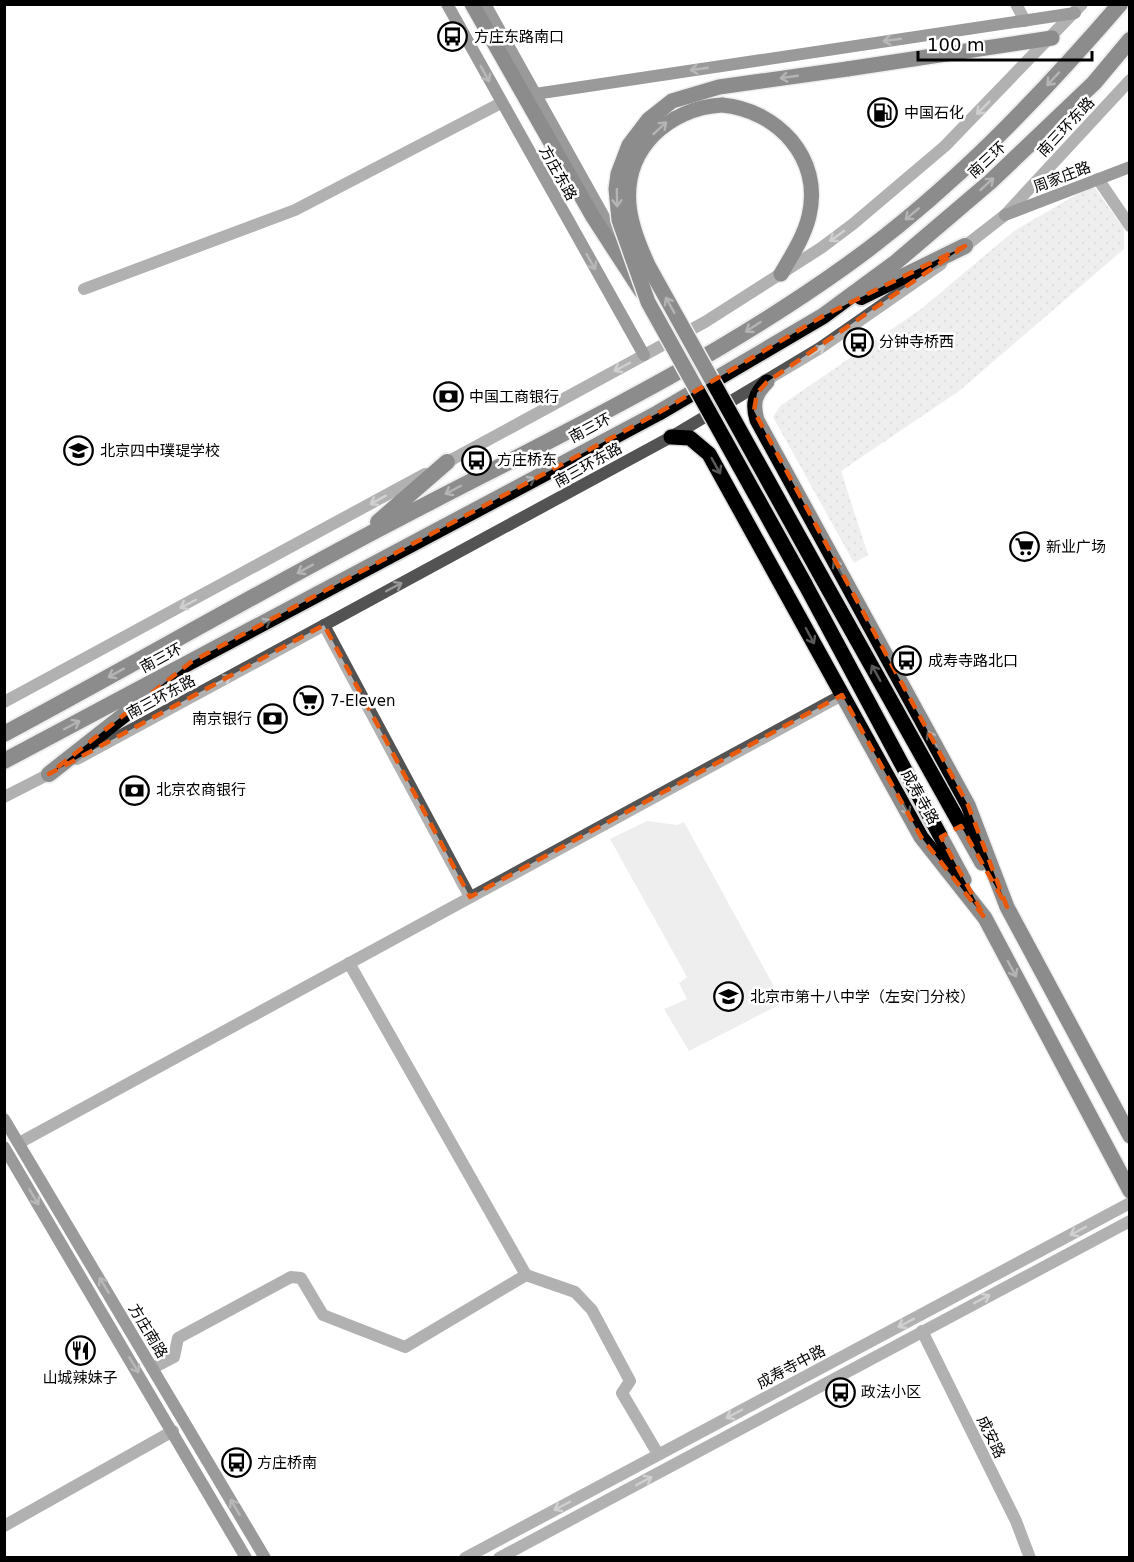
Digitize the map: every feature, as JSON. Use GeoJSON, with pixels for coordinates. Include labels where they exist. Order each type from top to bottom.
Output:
{"type":"FeatureCollection","features":[{"type":"Feature","properties":{"kind":"highway","name":"南三环"},"geometry":{"type":"LineString","coordinates":[[6,733],[357,541],[720,348],[847,264],[909,216],[1016,119],[1120,4]]}},
{"type":"Feature","properties":{"kind":"highway","name":"南三环"},"geometry":{"type":"LineString","coordinates":[[4,761],[658,413],[823,316],[895,263],[990,182],[1094,83],[1130,40]]}},
{"type":"Feature","properties":{"kind":"highway"},"geometry":{"type":"LineString","coordinates":[[823,316],[965,246]]}},
{"type":"Feature","properties":{"kind":"highway"},"geometry":{"type":"LineString","coordinates":[[357,541],[447,462]]}},
{"type":"Feature","properties":{"kind":"highway"},"geometry":{"type":"LineString","coordinates":[[49,774],[191,662]]}},
{"type":"Feature","properties":{"kind":"main road","name":"方庄东路"},"geometry":{"type":"LineString","coordinates":[[447,4],[644,355]]}},
{"type":"Feature","properties":{"kind":"main road"},"geometry":{"type":"LineString","coordinates":[[472,4],[593,217],[648,302],[805,584],[985,918]]}},
{"type":"Feature","properties":{"kind":"main road"},"geometry":{"type":"LineString","coordinates":[[485,4],[672,340]]}},
{"type":"Feature","properties":{"kind":"main road"},"geometry":{"type":"LineString","coordinates":[[535,94],[1025,21],[1078,9]]}},
{"type":"Feature","properties":{"kind":"main road"},"geometry":{"type":"LineString","coordinates":[[648,302],[618,220],[616,189],[626,152],[648,120],[672,101],[701,90],[1052,38]]}},
{"type":"Feature","properties":{"kind":"main road"},"geometry":{"type":"LineString","coordinates":[[781,274],[798,244],[810,214],[812,197],[807,167],[799,149],[776,124],[749,110],[722,105],[696,108],[682,113],[659,128],[640,152],[630,177],[629,199],[632,221],[649,267],[1007,907],[1130,1136]]}},
{"type":"Feature","properties":{"kind":"main road","name":"周家庄路"},"geometry":{"type":"LineString","coordinates":[[1005,215],[1130,167]]}},
{"type":"Feature","properties":{"kind":"main road"},"geometry":{"type":"LineString","coordinates":[[767,382],[757,393],[754,401],[757,420],[968,805],[1007,907]]}},
{"type":"Feature","properties":{"kind":"main road","name":"成寿寺路"},"geometry":{"type":"LineString","coordinates":[[671,437],[690,438],[709,453],[921,837],[985,918],[1130,1191]]}},
{"type":"Feature","properties":{"kind":"main road"},"geometry":{"type":"LineString","coordinates":[[769,561],[768,541],[781,525],[801,522],[818,533]]}},
{"type":"Feature","properties":{"kind":"main road","name":"方庄南路"},"geometry":{"type":"LineString","coordinates":[[4,1119],[265,1557]]}},
{"type":"Feature","properties":{"kind":"main road","name":"方庄南路"},"geometry":{"type":"LineString","coordinates":[[4,1147],[246,1557]]}},
{"type":"Feature","properties":{"kind":"street"},"geometry":{"type":"LineString","coordinates":[[1016,4],[1025,21]]}},
{"type":"Feature","properties":{"kind":"street"},"geometry":{"type":"LineString","coordinates":[[4,702],[672,340],[781,274],[853,224],[945,146],[1078,9]]}},
{"type":"Feature","properties":{"kind":"street","name":"南三环东路"},"geometry":{"type":"LineString","coordinates":[[4,797],[671,437],[767,382],[866,319],[1005,215],[1130,80]]}},
{"type":"Feature","properties":{"kind":"street"},"geometry":{"type":"LineString","coordinates":[[84,289],[295,210],[501,103]]}},
{"type":"Feature","properties":{"kind":"street"},"geometry":{"type":"LineString","coordinates":[[1098,179],[1130,226]]}},
{"type":"Feature","properties":{"kind":"street"},"geometry":{"type":"LineString","coordinates":[[324,625],[470,897]]}},
{"type":"Feature","properties":{"kind":"street"},"geometry":{"type":"LineString","coordinates":[[19,1143],[842,695]]}},
{"type":"Feature","properties":{"kind":"street"},"geometry":{"type":"LineString","coordinates":[[349,963],[526,1275],[575,1292],[592,1310],[630,1381],[622,1394],[658,1454]]}},
{"type":"Feature","properties":{"kind":"street","name":"成寿寺中路"},"geometry":{"type":"LineString","coordinates":[[465,1557],[1130,1203]]}},
{"type":"Feature","properties":{"kind":"street","name":"成寿寺中路"},"geometry":{"type":"LineString","coordinates":[[500,1557],[1130,1221]]}},
{"type":"Feature","properties":{"kind":"street"},"geometry":{"type":"LineString","coordinates":[[153,1368],[174,1357],[178,1338],[291,1277],[301,1278],[324,1314],[405,1347],[526,1275]]}},
{"type":"Feature","properties":{"kind":"street","name":"成安路"},"geometry":{"type":"LineString","coordinates":[[922,1331],[1016,1521],[1030,1557]]}},
{"type":"Feature","properties":{"kind":"street"},"geometry":{"type":"LineString","coordinates":[[4,1526],[173,1431]]}},
{"type":"Feature","properties":{"kind":"highlighted area"},"geometry":{"type":"Polygon","coordinates":[[[965,246],[767,382],[757,393],[754,411],[968,805],[1007,907],[961,826],[941,837],[985,918],[921,837],[842,695],[470,897],[324,625],[49,774],[191,662],[658,413],[823,316],[965,246]]]}},
{"type":"Feature","properties":{"kind":"shaded area"},"geometry":{"type":"Polygon","coordinates":[[[1093,185],[1124,229],[1124,249],[959,391],[841,471],[868,555],[854,563],[773,417],[780,406],[921,309],[1014,231],[1093,185]]]}},
{"type":"Feature","properties":{"kind":"shaded area"},"geometry":{"type":"Polygon","coordinates":[[[647,821],[677,825],[684,822],[783,1003],[689,1051],[664,1009],[687,999],[679,983],[687,977],[610,839],[647,821]]]}},
{"type":"Feature","properties":{"kind":"place","name":"方庄东路南口"},"geometry":{"type":"Point","coordinates":[453,37]}},
{"type":"Feature","properties":{"kind":"place","name":"中国石化"},"geometry":{"type":"Point","coordinates":[883,113]}},
{"type":"Feature","properties":{"kind":"place","name":"分钟寺桥西"},"geometry":{"type":"Point","coordinates":[858,342]}},
{"type":"Feature","properties":{"kind":"place","name":"中国工商银行"},"geometry":{"type":"Point","coordinates":[448,397]}},
{"type":"Feature","properties":{"kind":"place","name":"北京四中璞瑅学校"},"geometry":{"type":"Point","coordinates":[79,451]}},
{"type":"Feature","properties":{"kind":"place","name":"方庄桥东"},"geometry":{"type":"Point","coordinates":[476,460]}},
{"type":"Feature","properties":{"kind":"place","name":"新业广场"},"geometry":{"type":"Point","coordinates":[1025,547]}},
{"type":"Feature","properties":{"kind":"place","name":"成寿寺路北口"},"geometry":{"type":"Point","coordinates":[907,661]}},
{"type":"Feature","properties":{"kind":"place","name":"7-Eleven"},"geometry":{"type":"Point","coordinates":[309,701]}},
{"type":"Feature","properties":{"kind":"place","name":"南京银行"},"geometry":{"type":"Point","coordinates":[273,719]}},
{"type":"Feature","properties":{"kind":"place","name":"北京农商银行"},"geometry":{"type":"Point","coordinates":[135,790]}},
{"type":"Feature","properties":{"kind":"place","name":"北京市第十八中学（左安门分校）"},"geometry":{"type":"Point","coordinates":[729,997]}},
{"type":"Feature","properties":{"kind":"place","name":"山城辣妹子"},"geometry":{"type":"Point","coordinates":[80,1351]}},
{"type":"Feature","properties":{"kind":"place","name":"政法小区"},"geometry":{"type":"Point","coordinates":[840,1392]}},
{"type":"Feature","properties":{"kind":"place","name":"方庄桥南"},"geometry":{"type":"Point","coordinates":[236,1463]}}]}
